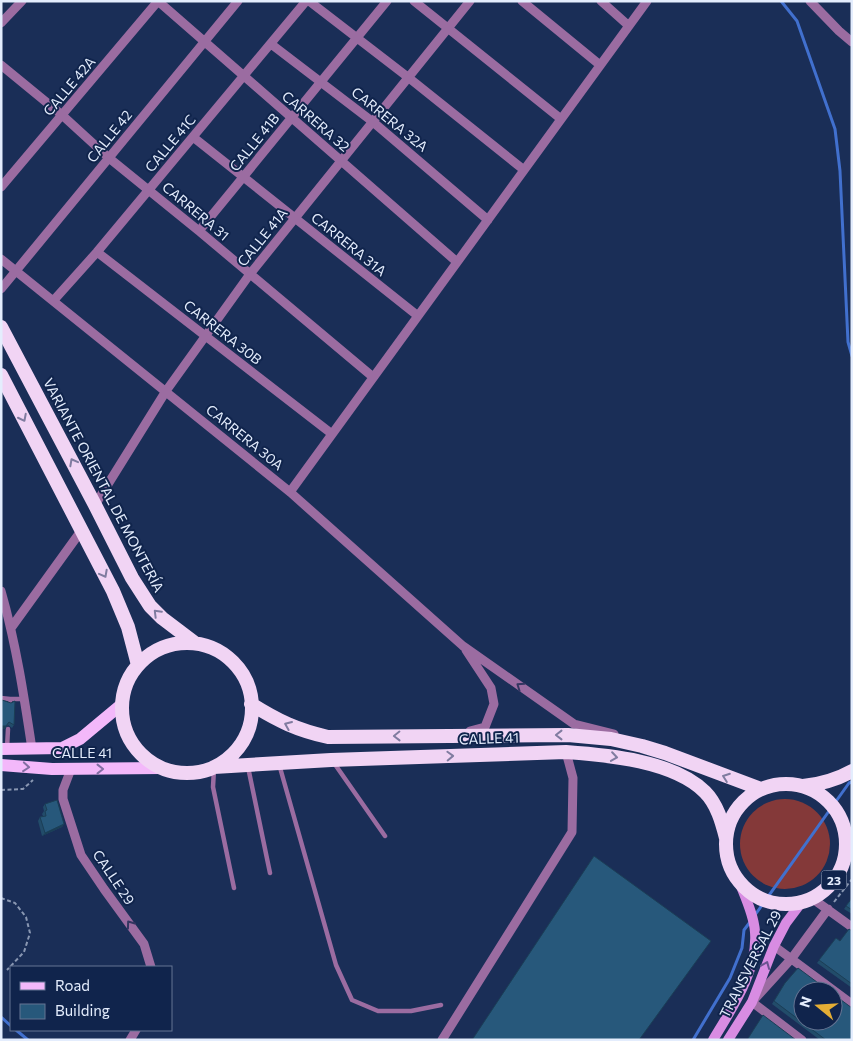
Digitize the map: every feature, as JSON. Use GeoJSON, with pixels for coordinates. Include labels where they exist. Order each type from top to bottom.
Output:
{"type":"FeatureCollection","features":[{"type":"Feature","properties":{"kind":"highway","name":"VARIANTE ORIENTAL DE MONTERÍA"},"geometry":{"type":"LineString","coordinates":[[1,327],[96,505],[132,578],[150,606],[162,618],[195,643]]}},
{"type":"Feature","properties":{"kind":"highway"},"geometry":{"type":"LineString","coordinates":[[1,375],[5,392],[113,592],[128,627],[138,665]]}},
{"type":"Feature","properties":{"kind":"highway"},"geometry":{"type":"LineString","coordinates":[[179,643],[195,643],[216,650],[234,663],[243,675],[249,689],[252,704],[251,715],[245,736],[232,754],[214,767],[183,773],[162,768],[148,760],[136,749],[128,736],[123,720],[122,704],[127,683],[138,665],[150,654],[164,647],[179,643]]}},
{"type":"Feature","properties":{"kind":"highway","name":"CALLE 41"},"geometry":{"type":"LineString","coordinates":[[252,704],[284,723],[301,730],[328,737],[568,735],[611,739],[665,753],[719,775],[761,789]]}},
{"type":"Feature","properties":{"kind":"highway","name":"CALLE 41"},"geometry":{"type":"LineString","coordinates":[[214,767],[278,762],[566,752],[627,758],[680,775],[694,783],[706,793],[720,817],[726,838]]}},
{"type":"Feature","properties":{"kind":"highway","name":"23"},"geometry":{"type":"LineString","coordinates":[[802,786],[820,794],[831,804],[839,815],[845,829],[849,848],[836,878],[826,890],[807,901],[785,905],[768,902],[753,895],[740,884],[728,862],[726,838],[737,809],[752,794],[761,789],[781,784],[802,786],[819,784],[834,780],[852,771]]}},
{"type":"Feature","properties":{"kind":"main road","name":"CALLE 41"},"geometry":{"type":"LineString","coordinates":[[4,749],[62,748],[80,739],[122,704]]}},
{"type":"Feature","properties":{"kind":"main road","name":"CALLE 41"},"geometry":{"type":"LineString","coordinates":[[1,765],[71,769],[162,768]]}},
{"type":"Feature","properties":{"kind":"main road","name":"TRANSVERSAL 29"},"geometry":{"type":"LineString","coordinates":[[713,1040],[736,1002],[754,952],[755,932],[752,916],[740,884]]}},
{"type":"Feature","properties":{"kind":"main road","name":"TRANSVERSAL 29"},"geometry":{"type":"LineString","coordinates":[[728,1040],[752,1002],[774,946],[786,923],[807,901]]}},
{"type":"Feature","properties":{"kind":"street"},"geometry":{"type":"LineString","coordinates":[[1,23],[22,1]]}},
{"type":"Feature","properties":{"kind":"street","name":"CARRERA 32"},"geometry":{"type":"LineString","coordinates":[[158,1],[457,262]]}},
{"type":"Feature","properties":{"kind":"street","name":"CALLE 42A"},"geometry":{"type":"LineString","coordinates":[[2,185],[158,1]]}},
{"type":"Feature","properties":{"kind":"street","name":"CALLE 42"},"geometry":{"type":"LineString","coordinates":[[1,289],[238,1]]}},
{"type":"Feature","properties":{"kind":"street"},"geometry":{"type":"LineString","coordinates":[[307,1],[409,78],[524,170]]}},
{"type":"Feature","properties":{"kind":"street","name":"CALLE 41C"},"geometry":{"type":"LineString","coordinates":[[54,300],[97,252],[307,1]]}},
{"type":"Feature","properties":{"kind":"street","name":"CALLE 41B"},"geometry":{"type":"LineString","coordinates":[[199,231],[387,1]]}},
{"type":"Feature","properties":{"kind":"street"},"geometry":{"type":"LineString","coordinates":[[414,1],[561,119]]}},
{"type":"Feature","properties":{"kind":"street","name":"CALLE 41A"},"geometry":{"type":"LineString","coordinates":[[96,505],[166,391],[250,274],[470,1]]}},
{"type":"Feature","properties":{"kind":"street"},"geometry":{"type":"LineString","coordinates":[[522,1],[600,65]]}},
{"type":"Feature","properties":{"kind":"street"},"geometry":{"type":"LineString","coordinates":[[601,1],[629,26]]}},
{"type":"Feature","properties":{"kind":"street"},"geometry":{"type":"LineString","coordinates":[[290,492],[647,1]]}},
{"type":"Feature","properties":{"kind":"street"},"geometry":{"type":"LineString","coordinates":[[814,2],[839,31],[852,42]]}},
{"type":"Feature","properties":{"kind":"street","name":"CARRERA 32A"},"geometry":{"type":"LineString","coordinates":[[271,44],[373,122],[488,220]]}},
{"type":"Feature","properties":{"kind":"street","name":"CARRERA 31"},"geometry":{"type":"LineString","coordinates":[[1,65],[62,115],[109,158],[149,189],[373,377]]}},
{"type":"Feature","properties":{"kind":"street","name":"CARRERA 31A"},"geometry":{"type":"LineString","coordinates":[[193,137],[418,316]]}},
{"type":"Feature","properties":{"kind":"street","name":"CARRERA 30B"},"geometry":{"type":"LineString","coordinates":[[97,252],[332,434]]}},
{"type":"Feature","properties":{"kind":"street","name":"CARRERA 30A"},"geometry":{"type":"LineString","coordinates":[[1,259],[290,492],[463,646]]}},
{"type":"Feature","properties":{"kind":"street"},"geometry":{"type":"LineString","coordinates":[[11,628],[81,531]]}},
{"type":"Feature","properties":{"kind":"street"},"geometry":{"type":"LineString","coordinates":[[1,591],[11,628],[32,749]]}},
{"type":"Feature","properties":{"kind":"street"},"geometry":{"type":"LineString","coordinates":[[457,735],[485,728],[494,704],[491,688],[463,646]]}},
{"type":"Feature","properties":{"kind":"street"},"geometry":{"type":"LineString","coordinates":[[463,646],[574,724],[647,742],[665,753]]}},
{"type":"Feature","properties":{"kind":"street"},"geometry":{"type":"LineString","coordinates":[[442,1040],[572,832],[573,778],[566,752]]}},
{"type":"Feature","properties":{"kind":"street","name":"CALLE 29"},"geometry":{"type":"LineString","coordinates":[[71,769],[63,790],[64,799],[81,854],[144,944],[151,966]]}},
{"type":"Feature","properties":{"kind":"street"},"geometry":{"type":"LineString","coordinates":[[807,901],[828,909],[852,927]]}},
{"type":"Feature","properties":{"kind":"street"},"geometry":{"type":"LineString","coordinates":[[802,1040],[752,1002],[792,958],[828,909]]}},
{"type":"Feature","properties":{"kind":"street"},"geometry":{"type":"LineString","coordinates":[[774,946],[852,1004]]}},
{"type":"Feature","properties":{"kind":"lane"},"geometry":{"type":"LineString","coordinates":[[1,698],[10,700],[24,698]]}},
{"type":"Feature","properties":{"kind":"lane"},"geometry":{"type":"LineString","coordinates":[[4,749],[8,729]]}},
{"type":"Feature","properties":{"kind":"lane"},"geometry":{"type":"LineString","coordinates":[[331,760],[384,836]]}},
{"type":"Feature","properties":{"kind":"lane"},"geometry":{"type":"LineString","coordinates":[[278,762],[336,964],[352,1000],[378,1011],[412,1011],[441,1005]]}},
{"type":"Feature","properties":{"kind":"lane"},"geometry":{"type":"LineString","coordinates":[[248,764],[270,873]]}},
{"type":"Feature","properties":{"kind":"lane"},"geometry":{"type":"LineString","coordinates":[[214,767],[214,787],[234,888]]}},
{"type":"Feature","properties":{"kind":"path"},"geometry":{"type":"LineString","coordinates":[[1,790],[24,789],[33,780],[31,767]]}},
{"type":"Feature","properties":{"kind":"path"},"geometry":{"type":"LineString","coordinates":[[828,909],[852,879]]}},
{"type":"Feature","properties":{"kind":"path"},"geometry":{"type":"LineString","coordinates":[[1,898],[15,903],[26,917],[30,933],[24,952],[11,966]]}},
{"type":"Feature","properties":{"kind":"path"},"geometry":{"type":"LineString","coordinates":[[7,970],[10,967]]}},
{"type":"Feature","properties":{"kind":"shaded area"},"geometry":{"type":"Polygon","coordinates":[[[776,799],[794,799],[810,806],[823,819],[830,835],[830,853],[823,869],[810,882],[794,889],[776,889],[760,882],[747,869],[740,853],[740,835],[747,819],[760,806],[776,799]]]}},
{"type":"Feature","properties":{"kind":"building"},"geometry":{"type":"Polygon","coordinates":[[[2,700],[11,703],[15,701],[14,725],[9,722],[6,726],[1,726],[2,700]]]}},
{"type":"Feature","properties":{"kind":"building"},"geometry":{"type":"Polygon","coordinates":[[[57,800],[64,824],[45,833],[40,817],[46,816],[45,804],[57,800]]]}},
{"type":"Feature","properties":{"kind":"building"},"geometry":{"type":"Polygon","coordinates":[[[594,856],[711,941],[639,1040],[472,1040],[594,856]]]}},
{"type":"Feature","properties":{"kind":"building"},"geometry":{"type":"Polygon","coordinates":[[[852,898],[852,910],[846,906],[852,898]]]}},
{"type":"Feature","properties":{"kind":"building"},"geometry":{"type":"Polygon","coordinates":[[[849,929],[852,931],[852,984],[819,960],[836,938],[840,941],[849,929]]]}},
{"type":"Feature","properties":{"kind":"building"},"geometry":{"type":"Polygon","coordinates":[[[798,968],[816,981],[793,981],[793,1015],[774,1001],[785,983],[798,968]]]}},
{"type":"Feature","properties":{"kind":"building"},"geometry":{"type":"Polygon","coordinates":[[[843,1001],[852,1008],[852,1040],[826,1040],[814,1031],[843,1031],[843,1001]]]}},
{"type":"Feature","properties":{"kind":"building"},"geometry":{"type":"Polygon","coordinates":[[[763,1015],[796,1040],[747,1040],[763,1015]]]}},
{"type":"Feature","properties":{"kind":"waterway"},"geometry":{"type":"LineString","coordinates":[[781,1],[797,21],[835,129],[840,171],[848,342],[852,356]]}},
{"type":"Feature","properties":{"kind":"waterway"},"geometry":{"type":"LineString","coordinates":[[755,915],[849,783],[852,782]]}},
{"type":"Feature","properties":{"kind":"waterway"},"geometry":{"type":"LineString","coordinates":[[693,1040],[730,978],[742,948],[744,930],[750,922]]}},
{"type":"Feature","properties":{"kind":"waterway"},"geometry":{"type":"LineString","coordinates":[[1,1017],[10,1025]]}},
{"type":"Feature","properties":{"kind":"waterway"},"geometry":{"type":"LineString","coordinates":[[17,1031],[28,1040]]}}]}
